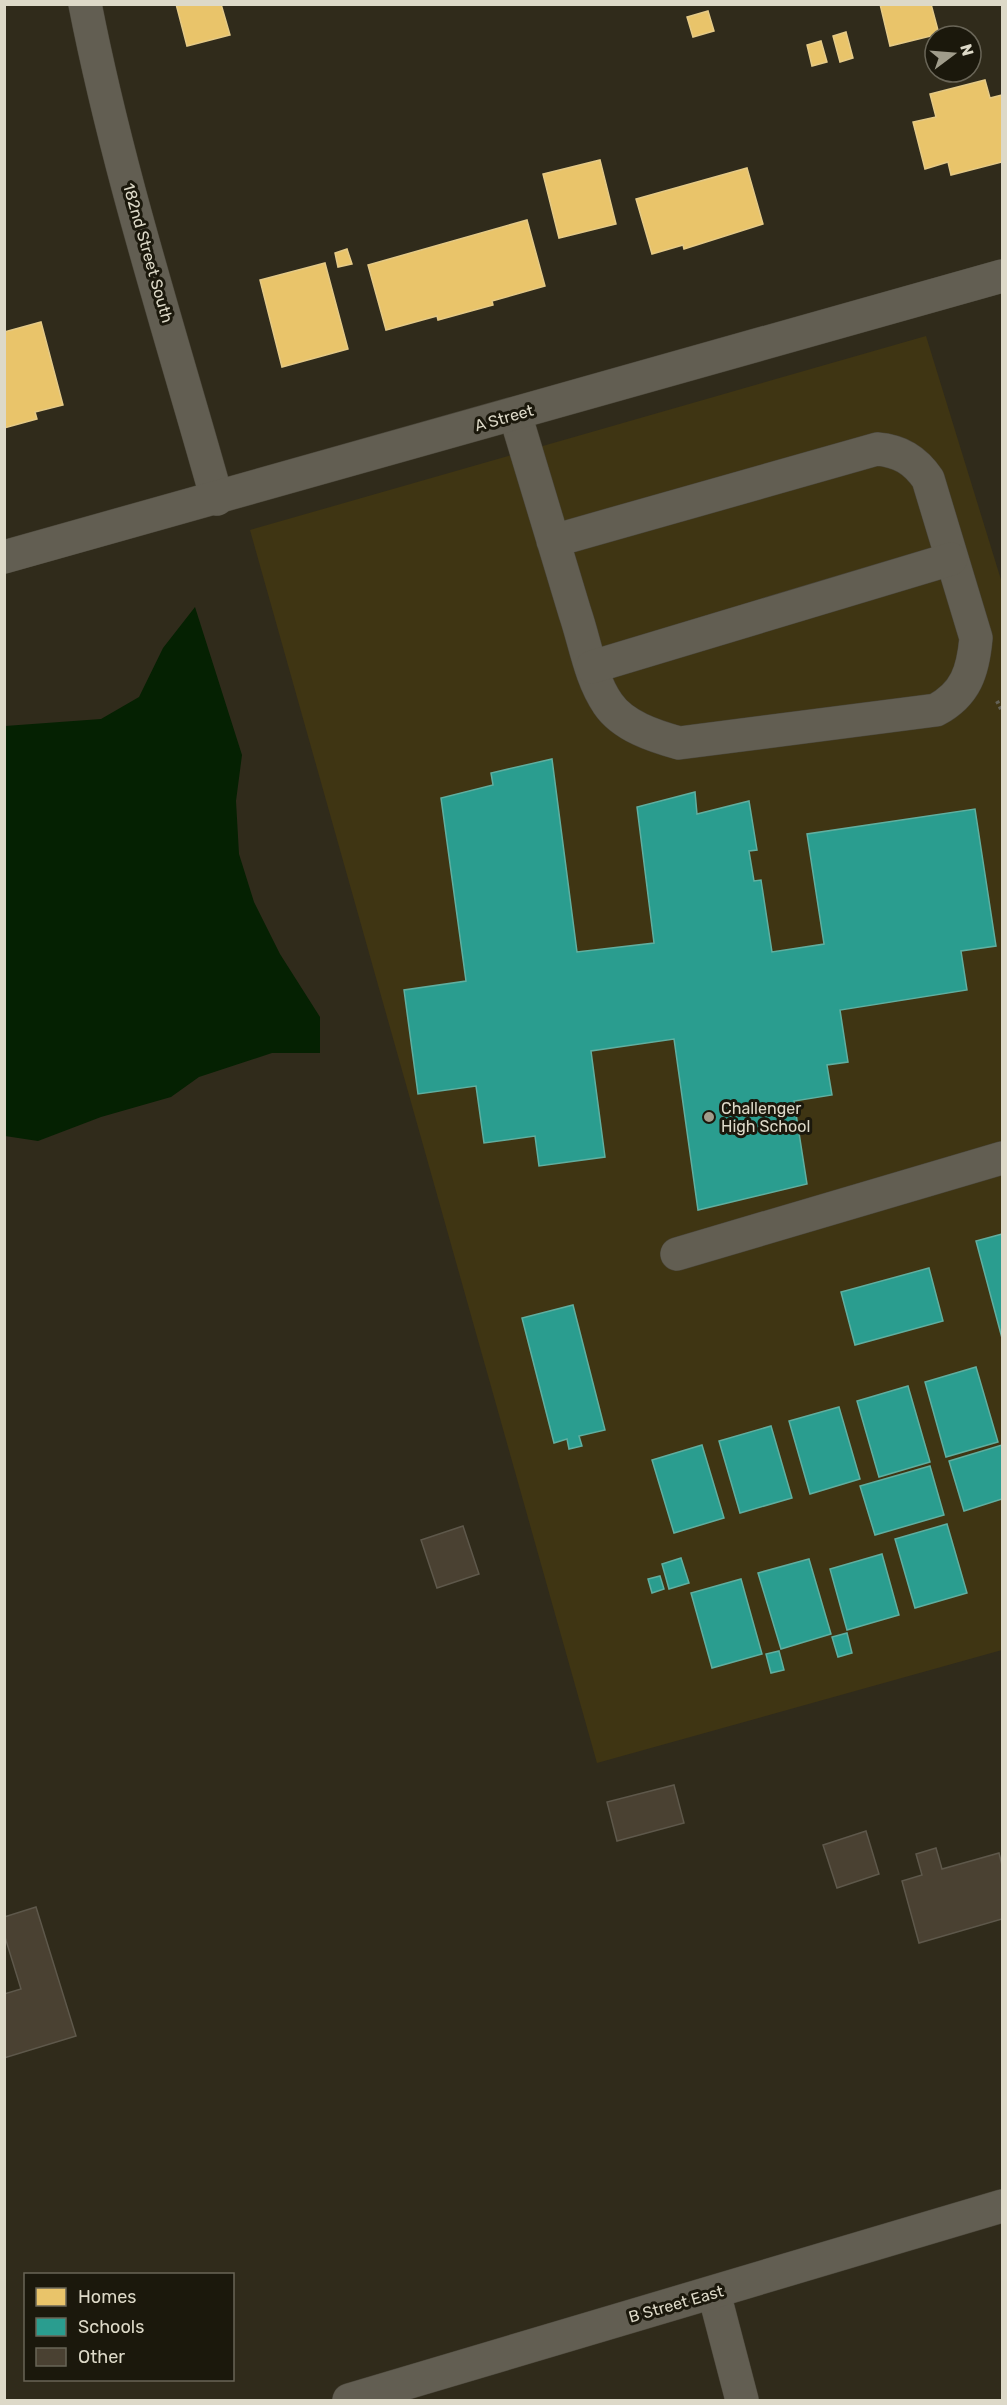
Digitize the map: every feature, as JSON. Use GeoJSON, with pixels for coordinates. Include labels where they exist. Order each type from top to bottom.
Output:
{"type":"FeatureCollection","features":[{"type":"Feature","properties":{"kind":"street","name":"182nd Street South"},"geometry":{"type":"LineString","coordinates":[[85,4],[96,59],[126,176],[217,499]]}},
{"type":"Feature","properties":{"kind":"street","name":"A Street"},"geometry":{"type":"LineString","coordinates":[[4,557],[217,499],[1002,276]]}},
{"type":"Feature","properties":{"kind":"street"},"geometry":{"type":"LineString","coordinates":[[515,414],[553,541],[592,667],[608,705],[626,722],[655,737],[679,743],[936,710],[951,702],[963,689],[974,658],[976,638],[928,479],[918,464],[893,451],[877,449],[553,541]]}},
{"type":"Feature","properties":{"kind":"street"},"geometry":{"type":"LineString","coordinates":[[592,667],[951,560]]}},
{"type":"Feature","properties":{"kind":"street"},"geometry":{"type":"LineString","coordinates":[[677,1254],[1002,1158]]}},
{"type":"Feature","properties":{"kind":"street","name":"B Street East"},"geometry":{"type":"LineString","coordinates":[[349,2400],[1002,2206]]}},
{"type":"Feature","properties":{"kind":"street"},"geometry":{"type":"LineString","coordinates":[[714,2293],[742,2400]]}},
{"type":"Feature","properties":{"kind":"shaded area","name":"Challenger High School"},"geometry":{"type":"Polygon","coordinates":[[[926,336],[1002,583],[1002,1650],[597,1763],[250,530],[926,336]]]}},
{"type":"Feature","properties":{"kind":"shaded area"},"geometry":{"type":"Polygon","coordinates":[[[195,607],[242,755],[236,801],[239,854],[254,902],[280,954],[320,1017],[320,1053],[272,1053],[199,1077],[171,1097],[101,1117],[38,1141],[5,1136],[5,726],[101,719],[139,697],[163,648],[195,607]]]}},
{"type":"Feature","properties":{"kind":"building: Homes"},"geometry":{"type":"Polygon","coordinates":[[[176,4],[221,4],[230,35],[187,46],[176,4]]]}},
{"type":"Feature","properties":{"kind":"building: Homes"},"geometry":{"type":"Polygon","coordinates":[[[880,4],[931,4],[936,24],[923,24],[923,38],[890,46],[880,4]]]}},
{"type":"Feature","properties":{"kind":"building: Homes"},"geometry":{"type":"Polygon","coordinates":[[[708,11],[714,31],[693,37],[687,17],[708,11]]]}},
{"type":"Feature","properties":{"kind":"building: Homes"},"geometry":{"type":"Polygon","coordinates":[[[846,32],[853,58],[840,62],[833,36],[846,32]]]}},
{"type":"Feature","properties":{"kind":"building: Homes"},"geometry":{"type":"Polygon","coordinates":[[[821,41],[827,62],[812,66],[807,45],[821,41]]]}},
{"type":"Feature","properties":{"kind":"building: Homes"},"geometry":{"type":"Polygon","coordinates":[[[985,80],[990,98],[1002,95],[1002,162],[951,175],[948,162],[925,169],[913,122],[936,117],[930,94],[969,84],[983,84],[985,80]]]}},
{"type":"Feature","properties":{"kind":"building: Homes"},"geometry":{"type":"Polygon","coordinates":[[[600,160],[616,224],[559,238],[543,174],[600,160]]]}},
{"type":"Feature","properties":{"kind":"building: Homes"},"geometry":{"type":"Polygon","coordinates":[[[747,168],[763,224],[684,249],[683,245],[652,254],[636,199],[747,168]]]}},
{"type":"Feature","properties":{"kind":"building: Homes"},"geometry":{"type":"Polygon","coordinates":[[[527,220],[545,286],[492,301],[493,305],[438,320],[437,316],[386,330],[368,265],[527,220]]]}},
{"type":"Feature","properties":{"kind":"building: Homes"},"geometry":{"type":"Polygon","coordinates":[[[347,249],[352,264],[338,267],[335,253],[347,249]]]}},
{"type":"Feature","properties":{"kind":"building: Homes"},"geometry":{"type":"Polygon","coordinates":[[[325,263],[348,349],[282,367],[260,280],[325,263]]]}},
{"type":"Feature","properties":{"kind":"building: Homes"},"geometry":{"type":"Polygon","coordinates":[[[41,322],[63,405],[35,412],[37,419],[4,428],[4,332],[41,322]]]}},
{"type":"Feature","properties":{"kind":"building: Schools"},"geometry":{"type":"Polygon","coordinates":[[[552,759],[577,952],[654,943],[637,807],[695,792],[697,814],[749,801],[757,850],[749,851],[754,881],[761,880],[772,952],[824,944],[807,834],[975,809],[996,946],[961,951],[967,990],[840,1010],[848,1062],[827,1065],[832,1095],[794,1101],[807,1184],[698,1210],[674,1039],[591,1051],[605,1157],[539,1166],[535,1136],[484,1143],[476,1086],[418,1094],[404,990],[466,981],[441,798],[493,785],[491,773],[552,759]]]}},
{"type":"Feature","properties":{"kind":"building: Schools"},"geometry":{"type":"Polygon","coordinates":[[[1002,1234],[1002,1338],[976,1241],[1002,1234]]]}},
{"type":"Feature","properties":{"kind":"building: Schools"},"geometry":{"type":"Polygon","coordinates":[[[929,1268],[943,1321],[855,1345],[841,1292],[929,1268]]]}},
{"type":"Feature","properties":{"kind":"building: Schools"},"geometry":{"type":"Polygon","coordinates":[[[573,1305],[605,1430],[579,1436],[582,1446],[569,1449],[567,1439],[554,1443],[522,1318],[573,1305]]]}},
{"type":"Feature","properties":{"kind":"building: Schools"},"geometry":{"type":"Polygon","coordinates":[[[976,1367],[998,1442],[946,1457],[925,1382],[976,1367]]]}},
{"type":"Feature","properties":{"kind":"building: Schools"},"geometry":{"type":"Polygon","coordinates":[[[908,1386],[930,1462],[879,1477],[857,1401],[908,1386]]]}},
{"type":"Feature","properties":{"kind":"building: Schools"},"geometry":{"type":"Polygon","coordinates":[[[839,1407],[860,1479],[810,1494],[789,1421],[839,1407]]]}},
{"type":"Feature","properties":{"kind":"building: Schools"},"geometry":{"type":"Polygon","coordinates":[[[771,1426],[792,1498],[740,1513],[719,1441],[771,1426]]]}},
{"type":"Feature","properties":{"kind":"building: Schools"},"geometry":{"type":"Polygon","coordinates":[[[702,1445],[724,1518],[674,1533],[652,1460],[702,1445]]]}},
{"type":"Feature","properties":{"kind":"building: Schools"},"geometry":{"type":"Polygon","coordinates":[[[1002,1445],[1002,1499],[964,1511],[949,1461],[1002,1445]]]}},
{"type":"Feature","properties":{"kind":"building: Schools"},"geometry":{"type":"Polygon","coordinates":[[[930,1466],[944,1515],[875,1535],[860,1486],[930,1466]]]}},
{"type":"Feature","properties":{"kind":"building: Schools"},"geometry":{"type":"Polygon","coordinates":[[[947,1524],[967,1593],[915,1608],[895,1539],[947,1524]]]}},
{"type":"Feature","properties":{"kind":"building: Schools"},"geometry":{"type":"Polygon","coordinates":[[[882,1554],[899,1615],[847,1630],[830,1569],[882,1554]]]}},
{"type":"Feature","properties":{"kind":"building: Schools"},"geometry":{"type":"Polygon","coordinates":[[[681,1558],[689,1583],[669,1589],[662,1564],[681,1558]]]}},
{"type":"Feature","properties":{"kind":"building: Schools"},"geometry":{"type":"Polygon","coordinates":[[[809,1559],[831,1634],[781,1649],[758,1573],[809,1559]]]}},
{"type":"Feature","properties":{"kind":"building: Schools"},"geometry":{"type":"Polygon","coordinates":[[[660,1576],[664,1589],[652,1593],[648,1579],[660,1576]]]}},
{"type":"Feature","properties":{"kind":"building: Schools"},"geometry":{"type":"Polygon","coordinates":[[[741,1579],[762,1654],[712,1668],[691,1593],[741,1579]]]}},
{"type":"Feature","properties":{"kind":"building: Schools"},"geometry":{"type":"Polygon","coordinates":[[[847,1633],[852,1653],[838,1657],[832,1637],[847,1633]]]}},
{"type":"Feature","properties":{"kind":"building: Schools"},"geometry":{"type":"Polygon","coordinates":[[[779,1651],[784,1670],[771,1673],[766,1654],[779,1651]]]}},
{"type":"Feature","properties":{"kind":"building: Other"},"geometry":{"type":"Polygon","coordinates":[[[463,1526],[479,1574],[437,1588],[421,1540],[463,1526]]]}},
{"type":"Feature","properties":{"kind":"building: Other"},"geometry":{"type":"Polygon","coordinates":[[[674,1785],[684,1823],[617,1841],[607,1802],[674,1785]]]}},
{"type":"Feature","properties":{"kind":"building: Other"},"geometry":{"type":"Polygon","coordinates":[[[866,1831],[879,1874],[837,1888],[823,1845],[866,1831]]]}},
{"type":"Feature","properties":{"kind":"building: Other"},"geometry":{"type":"Polygon","coordinates":[[[936,1848],[942,1869],[999,1853],[1002,1865],[1002,1919],[919,1943],[902,1881],[922,1875],[916,1854],[936,1848]]]}},
{"type":"Feature","properties":{"kind":"building: Other"},"geometry":{"type":"Polygon","coordinates":[[[36,1907],[76,2036],[4,2058],[4,1994],[21,1989],[4,1934],[4,1917],[36,1907]]]}},
{"type":"Feature","properties":{"kind":"place","name":"Challenger High School"},"geometry":{"type":"Point","coordinates":[709,1117]}}]}
